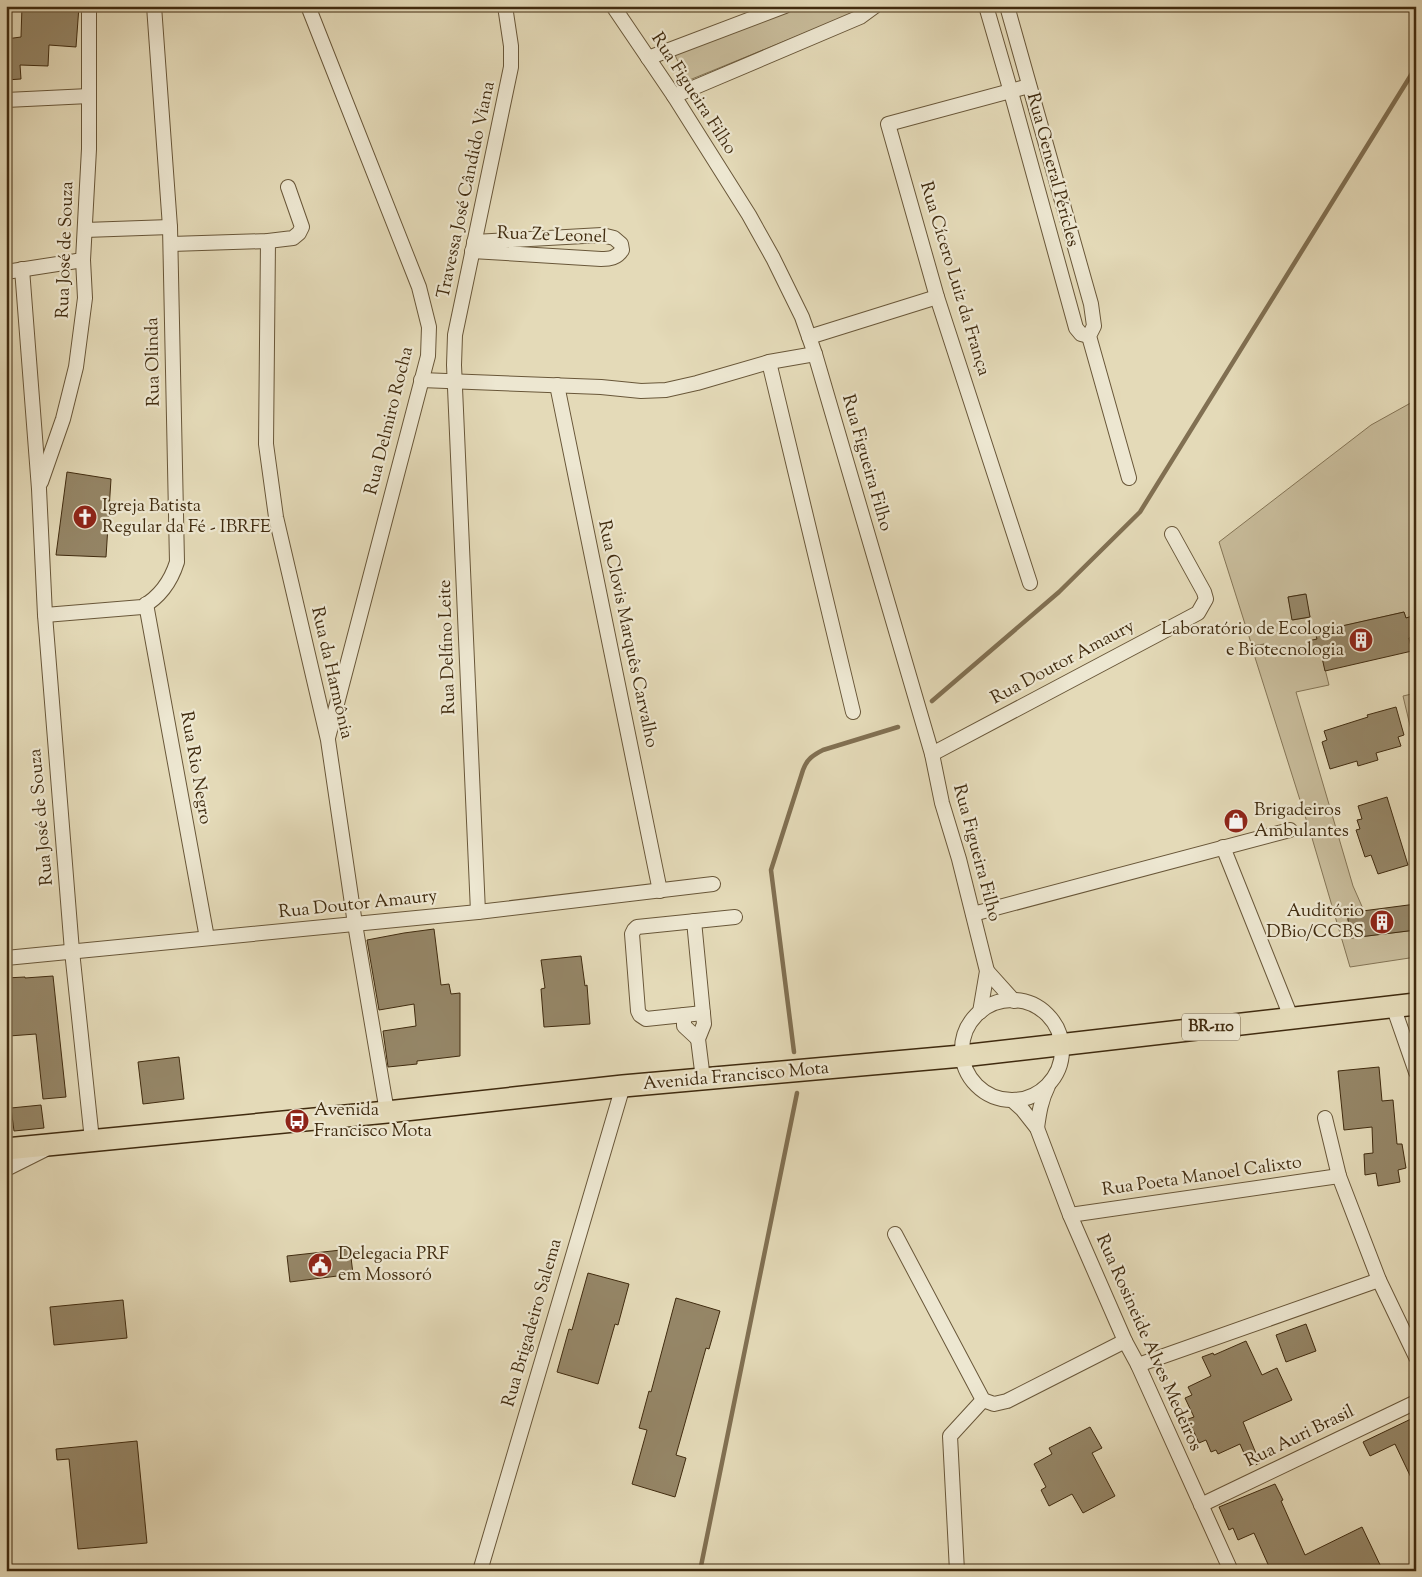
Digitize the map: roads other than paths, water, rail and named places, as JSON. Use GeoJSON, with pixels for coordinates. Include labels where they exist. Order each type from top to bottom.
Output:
{"type":"FeatureCollection","features":[{"type":"Feature","properties":{"kind":"main road","name":"Avenida Francisco Mota"},"geometry":{"type":"LineString","coordinates":[[6,1149],[387,1112],[623,1086],[962,1056],[1416,1004]]}},
{"type":"Feature","properties":{"kind":"street","name":"Rua José de Souza"},"geometry":{"type":"LineString","coordinates":[[39,489],[62,419],[76,367],[85,298],[83,260],[89,149],[90,6]]}},
{"type":"Feature","properties":{"kind":"street","name":"Rua Olinda"},"geometry":{"type":"LineString","coordinates":[[146,604],[155,599],[165,586],[172,576],[177,562],[171,244],[154,6]]}},
{"type":"Feature","properties":{"kind":"street","name":"Rua Delmiro Rocha"},"geometry":{"type":"LineString","coordinates":[[308,6],[419,287],[429,327],[428,356],[328,740]]}},
{"type":"Feature","properties":{"kind":"street","name":"Travessa José Cândido Viana"},"geometry":{"type":"LineString","coordinates":[[455,381],[455,335],[511,67],[511,46],[505,6]]}},
{"type":"Feature","properties":{"kind":"street","name":"Rua Figueira Filho"},"geometry":{"type":"LineString","coordinates":[[613,6],[674,96],[749,215],[802,316],[815,354],[932,754],[942,803],[959,859],[987,971],[980,1012]]}},
{"type":"Feature","properties":{"kind":"street"},"geometry":{"type":"LineString","coordinates":[[648,58],[785,6]]}},
{"type":"Feature","properties":{"kind":"street"},"geometry":{"type":"LineString","coordinates":[[674,96],[860,16],[875,6]]}},
{"type":"Feature","properties":{"kind":"street","name":"Rua General Péricles"},"geometry":{"type":"LineString","coordinates":[[986,6],[1076,328],[1081,334],[1089,336]]}},
{"type":"Feature","properties":{"kind":"street","name":"Rua General Péricles"},"geometry":{"type":"LineString","coordinates":[[1006,6],[1092,304],[1094,326],[1089,336],[1129,478]]}},
{"type":"Feature","properties":{"kind":"street","name":"Rua Cícero Luiz da França"},"geometry":{"type":"LineString","coordinates":[[1029,86],[888,124],[937,297],[1030,583]]}},
{"type":"Feature","properties":{"kind":"street"},"geometry":{"type":"LineString","coordinates":[[6,100],[89,96]]}},
{"type":"Feature","properties":{"kind":"street"},"geometry":{"type":"LineString","coordinates":[[171,244],[268,241],[293,238],[299,234],[302,227],[288,187]]}},
{"type":"Feature","properties":{"kind":"street"},"geometry":{"type":"LineString","coordinates":[[85,230],[170,228]]}},
{"type":"Feature","properties":{"kind":"street","name":"Rua Ze Leonel"},"geometry":{"type":"LineString","coordinates":[[602,235],[614,238],[621,244],[622,250],[620,255],[613,258],[601,259],[473,246],[602,235]]}},
{"type":"Feature","properties":{"kind":"street","name":"Rua da Harmônia"},"geometry":{"type":"LineString","coordinates":[[268,241],[266,444],[276,517],[328,740],[354,924],[387,1112]]}},
{"type":"Feature","properties":{"kind":"street"},"geometry":{"type":"LineString","coordinates":[[6,272],[83,260]]}},
{"type":"Feature","properties":{"kind":"street","name":"Rua José de Souza"},"geometry":{"type":"LineString","coordinates":[[22,269],[39,489],[45,615],[72,951],[92,1140]]}},
{"type":"Feature","properties":{"kind":"street"},"geometry":{"type":"LineString","coordinates":[[809,337],[937,297]]}},
{"type":"Feature","properties":{"kind":"street"},"geometry":{"type":"LineString","coordinates":[[421,380],[601,387],[641,391],[666,390],[769,362],[815,354]]}},
{"type":"Feature","properties":{"kind":"street"},"geometry":{"type":"LineString","coordinates":[[769,362],[853,712]]}},
{"type":"Feature","properties":{"kind":"street","name":"Rua Delfino Leite"},"geometry":{"type":"LineString","coordinates":[[455,381],[478,912]]}},
{"type":"Feature","properties":{"kind":"street","name":"Rua Clovis Marquês Carvalho"},"geometry":{"type":"LineString","coordinates":[[557,386],[660,891]]}},
{"type":"Feature","properties":{"kind":"street","name":"Rua Doutor Amaury"},"geometry":{"type":"LineString","coordinates":[[932,754],[1198,613],[1206,599],[1204,592],[1172,534]]}},
{"type":"Feature","properties":{"kind":"street"},"geometry":{"type":"LineString","coordinates":[[45,615],[142,606],[146,604]]}},
{"type":"Feature","properties":{"kind":"street","name":"Rua Rio Negro"},"geometry":{"type":"LineString","coordinates":[[146,604],[207,938]]}},
{"type":"Feature","properties":{"kind":"street"},"geometry":{"type":"LineString","coordinates":[[973,914],[1290,830]]}},
{"type":"Feature","properties":{"kind":"street"},"geometry":{"type":"LineString","coordinates":[[1224,847],[1291,1017]]}},
{"type":"Feature","properties":{"kind":"street","name":"Rua Doutor Amaury"},"geometry":{"type":"LineString","coordinates":[[6,958],[478,912],[714,884]]}},
{"type":"Feature","properties":{"kind":"street"},"geometry":{"type":"LineString","coordinates":[[703,1013],[646,1019],[640,1015],[638,1011],[632,934],[637,927],[735,918]]}},
{"type":"Feature","properties":{"kind":"street"},"geometry":{"type":"LineString","coordinates":[[694,921],[704,1024],[698,1039],[703,1079]]}},
{"type":"Feature","properties":{"kind":"street","name":"Rua Figueira Filho"},"geometry":{"type":"LineString","coordinates":[[987,971],[1014,1001]]}},
{"type":"Feature","properties":{"kind":"street"},"geometry":{"type":"LineString","coordinates":[[1050,1084],[1039,1093],[1026,1098],[1012,1100],[997,1098],[984,1092],[966,1070],[962,1056],[962,1044],[972,1021],[980,1012],[990,1005],[1002,1001],[1014,1001],[1028,1003],[1040,1009],[1058,1031],[1062,1044]]}},
{"type":"Feature","properties":{"kind":"street"},"geometry":{"type":"LineString","coordinates":[[1394,1006],[1416,1072]]}},
{"type":"Feature","properties":{"kind":"street"},"geometry":{"type":"LineString","coordinates":[[684,1015],[684,1026],[698,1039]]}},
{"type":"Feature","properties":{"kind":"street","name":"Rua Rosineide Alves Medeiros"},"geometry":{"type":"LineString","coordinates":[[1038,1128],[1042,1099],[1060,1065],[1062,1044]]}},
{"type":"Feature","properties":{"kind":"street","name":"Rua Brigadeiro Salema"},"geometry":{"type":"LineString","coordinates":[[480,1571],[623,1086]]}},
{"type":"Feature","properties":{"kind":"street","name":"Rua Rosineide Alves Medeiros"},"geometry":{"type":"LineString","coordinates":[[1012,1100],[1038,1128],[1070,1215],[1125,1341],[1138,1365],[1231,1571]]}},
{"type":"Feature","properties":{"kind":"street"},"geometry":{"type":"LineString","coordinates":[[1325,1118],[1340,1176],[1379,1280],[1416,1357]]}},
{"type":"Feature","properties":{"kind":"street","name":"Avenida Francisco Mota"},"geometry":{"type":"LineString","coordinates":[[6,1169],[56,1144]]}},
{"type":"Feature","properties":{"kind":"street","name":"Rua Poeta Manoel Calixto"},"geometry":{"type":"LineString","coordinates":[[1070,1215],[1340,1176]]}},
{"type":"Feature","properties":{"kind":"street"},"geometry":{"type":"LineString","coordinates":[[895,1234],[983,1400],[994,1404],[1007,1401],[1125,1341]]}},
{"type":"Feature","properties":{"kind":"street"},"geometry":{"type":"LineString","coordinates":[[1138,1365],[1379,1280]]}},
{"type":"Feature","properties":{"kind":"street"},"geometry":{"type":"LineString","coordinates":[[957,1571],[950,1436],[983,1400]]}},
{"type":"Feature","properties":{"kind":"street","name":"Rua Auri Brasil"},"geometry":{"type":"LineString","coordinates":[[1201,1505],[1416,1402]]}},
{"type":"Feature","properties":{"kind":"waterway"},"geometry":{"type":"LineString","coordinates":[[932,701],[1059,592],[1140,512],[1416,67]]}},
{"type":"Feature","properties":{"kind":"waterway"},"geometry":{"type":"LineString","coordinates":[[794,1052],[771,870],[803,770],[808,760],[823,750],[898,727]]}},
{"type":"Feature","properties":{"kind":"waterway"},"geometry":{"type":"LineString","coordinates":[[700,1571],[797,1093]]}},
{"type":"Feature","properties":{"kind":"place","name":"Igreja Batista Regular da Fé - IBRFE"},"geometry":{"type":"Point","coordinates":[85,517]}},
{"type":"Feature","properties":{"kind":"place","name":"Laboratório de Ecologia e Biotecnologia"},"geometry":{"type":"Point","coordinates":[1361,640]}},
{"type":"Feature","properties":{"kind":"place","name":"Brigadeiros Ambulantes"},"geometry":{"type":"Point","coordinates":[1236,821]}},
{"type":"Feature","properties":{"kind":"place","name":"Auditório DBio/CCBS"},"geometry":{"type":"Point","coordinates":[1382,922]}},
{"type":"Feature","properties":{"kind":"place","name":"Avenida Francisco Mota"},"geometry":{"type":"Point","coordinates":[297,1121]}},
{"type":"Feature","properties":{"kind":"place","name":"Delegacia PRF em Mossoró"},"geometry":{"type":"Point","coordinates":[320,1265]}}]}
